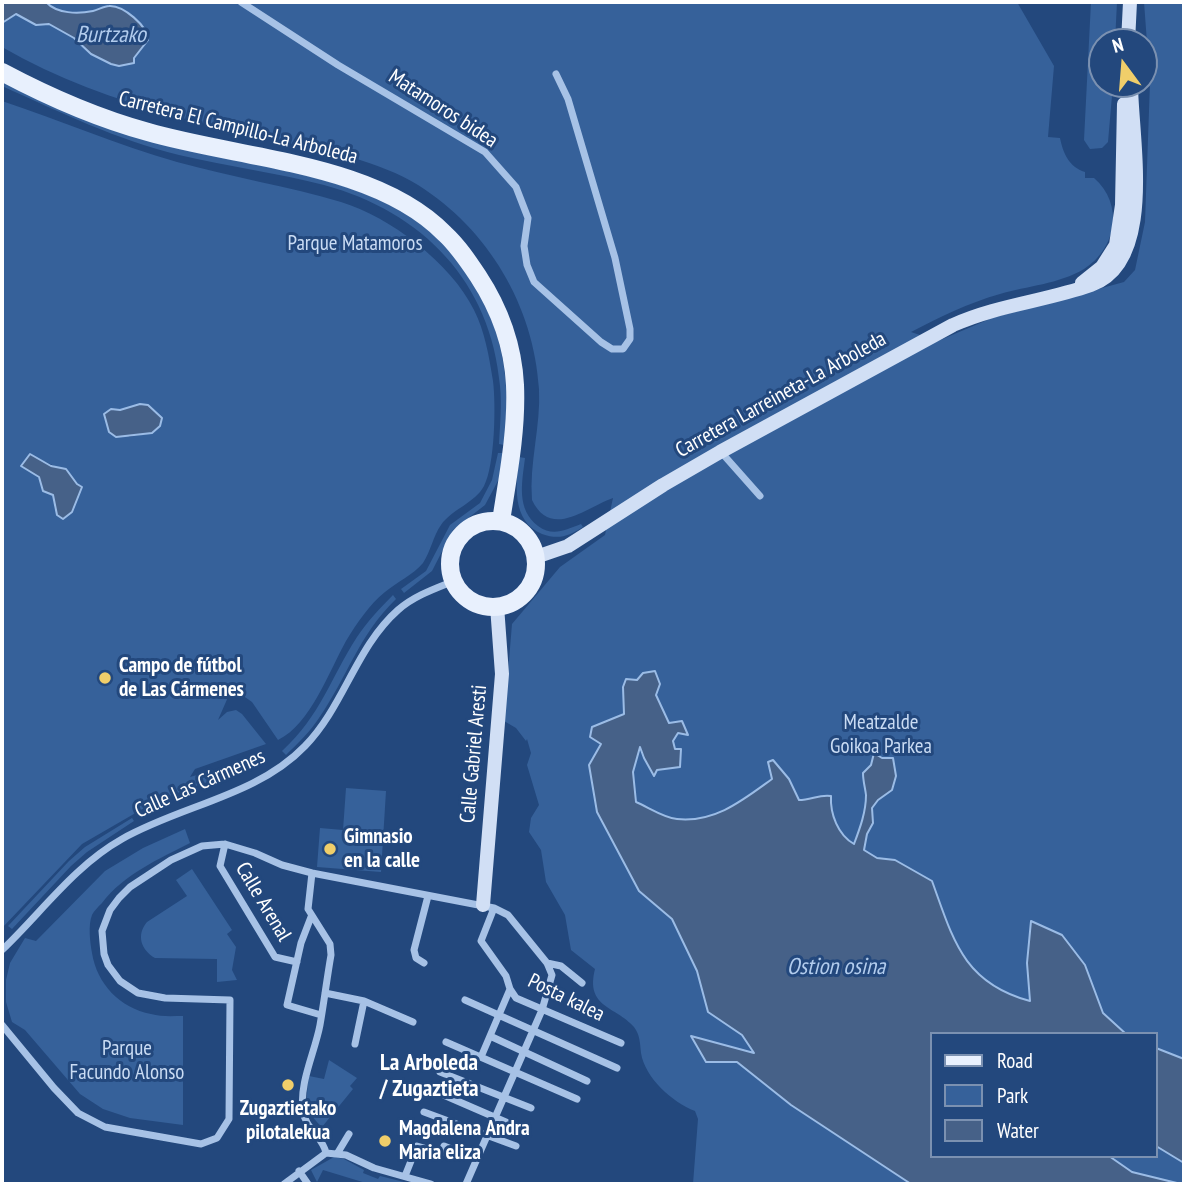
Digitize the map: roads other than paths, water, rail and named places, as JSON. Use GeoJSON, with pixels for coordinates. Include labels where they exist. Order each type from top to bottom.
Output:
{"type":"FeatureCollection","features":[{"type":"Feature","properties":{"kind":"main road","name":"Carretera El Campillo-La Arboleda"},"geometry":{"type":"LineString","coordinates":[[2,72],[88,113],[148,132],[355,180],[414,208],[444,233],[465,256],[489,293],[500,318],[511,358],[515,407],[512,450],[500,521]]}},
{"type":"Feature","properties":{"kind":"main road"},"geometry":{"type":"LineString","coordinates":[[487,521],[500,521],[524,534],[536,557],[536,571],[527,590],[511,603],[497,606],[484,606],[471,601],[454,581],[450,568],[451,555],[464,532],[487,521]]}},
{"type":"Feature","properties":{"kind":"street","name":"Matamoros bidea"},"geometry":{"type":"LineString","coordinates":[[241,2],[338,65],[485,152],[516,187],[528,218],[524,246],[527,265],[534,282],[594,337],[612,349],[623,349],[629,339],[630,329],[615,258],[568,99],[556,74]]}},
{"type":"Feature","properties":{"kind":"street"},"geometry":{"type":"LineString","coordinates":[[1130,28],[1131,2]]}},
{"type":"Feature","properties":{"kind":"street","name":"Carretera Larreineta-La Arboleda"},"geometry":{"type":"LineString","coordinates":[[1059,294],[1092,276],[1109,259],[1116,245],[1122,205],[1125,98]]}},
{"type":"Feature","properties":{"kind":"street","name":"Carretera Larreineta-La Arboleda"},"geometry":{"type":"LineString","coordinates":[[536,557],[568,546],[720,452],[953,324],[995,309],[1059,294],[1104,279],[1117,266],[1127,250],[1132,233],[1135,197],[1131,98]]}},
{"type":"Feature","properties":{"kind":"street"},"geometry":{"type":"LineString","coordinates":[[720,452],[760,496]]}},
{"type":"Feature","properties":{"kind":"street","name":"Calle Las Cármenes"},"geometry":{"type":"LineString","coordinates":[[2,950],[55,894],[96,856],[145,826],[243,787],[274,773],[286,764],[318,732],[384,625],[397,610],[421,594],[454,581]]}},
{"type":"Feature","properties":{"kind":"street","name":"Calle Gabriel Aresti"},"geometry":{"type":"LineString","coordinates":[[488,906],[502,674],[497,606]]}},
{"type":"Feature","properties":{"kind":"street"},"geometry":{"type":"LineString","coordinates":[[2,1025],[78,1113],[105,1127],[201,1144],[217,1138],[229,1119],[230,1000],[151,997],[128,988],[108,965],[102,931],[110,910],[130,887],[183,853],[202,846],[225,844],[312,873],[488,906],[508,915],[547,963],[552,975],[542,1010],[466,1184]]}},
{"type":"Feature","properties":{"kind":"street","name":"Calle Arenal"},"geometry":{"type":"LineString","coordinates":[[225,844],[220,866],[275,957],[297,962]]}},
{"type":"Feature","properties":{"kind":"street"},"geometry":{"type":"LineString","coordinates":[[312,873],[308,909],[330,944],[331,954],[302,1109],[304,1118],[325,1146],[326,1153]]}},
{"type":"Feature","properties":{"kind":"street"},"geometry":{"type":"LineString","coordinates":[[424,963],[416,958],[414,950],[428,896]]}},
{"type":"Feature","properties":{"kind":"street","name":"Posta kalea"},"geometry":{"type":"LineString","coordinates":[[488,906],[481,941],[506,975],[516,998],[621,1043]]}},
{"type":"Feature","properties":{"kind":"street"},"geometry":{"type":"LineString","coordinates":[[311,917],[287,1005],[321,1015]]}},
{"type":"Feature","properties":{"kind":"street","name":"Posta kalea"},"geometry":{"type":"LineString","coordinates":[[547,963],[561,966],[582,983]]}},
{"type":"Feature","properties":{"kind":"street"},"geometry":{"type":"LineString","coordinates":[[481,1057],[510,989]]}},
{"type":"Feature","properties":{"kind":"street"},"geometry":{"type":"LineString","coordinates":[[325,993],[364,1001],[413,1022]]}},
{"type":"Feature","properties":{"kind":"street"},"geometry":{"type":"LineString","coordinates":[[465,1000],[617,1068]]}},
{"type":"Feature","properties":{"kind":"street"},"geometry":{"type":"LineString","coordinates":[[355,1044],[364,1001]]}},
{"type":"Feature","properties":{"kind":"street"},"geometry":{"type":"LineString","coordinates":[[490,1036],[587,1081]]}},
{"type":"Feature","properties":{"kind":"street"},"geometry":{"type":"LineString","coordinates":[[446,1042],[577,1099]]}},
{"type":"Feature","properties":{"kind":"street"},"geometry":{"type":"LineString","coordinates":[[440,1072],[531,1108]]}},
{"type":"Feature","properties":{"kind":"street"},"geometry":{"type":"LineString","coordinates":[[432,1090],[522,1129]]}},
{"type":"Feature","properties":{"kind":"street"},"geometry":{"type":"LineString","coordinates":[[424,1112],[516,1146]]}},
{"type":"Feature","properties":{"kind":"street"},"geometry":{"type":"LineString","coordinates":[[337,1154],[349,1134]]}},
{"type":"Feature","properties":{"kind":"street"},"geometry":{"type":"LineString","coordinates":[[405,1176],[417,1146],[441,1153],[444,1146],[476,1159]]}},
{"type":"Feature","properties":{"kind":"street"},"geometry":{"type":"LineString","coordinates":[[284,1184],[326,1153],[337,1154],[431,1184]]}},
{"type":"Feature","properties":{"kind":"street"},"geometry":{"type":"LineString","coordinates":[[299,1171],[308,1184]]}},
{"type":"Feature","properties":{"kind":"water","name":"Burtzako"},"geometry":{"type":"Polygon","coordinates":[[[2,2],[46,2],[56,9],[74,13],[107,6],[115,7],[139,23],[148,40],[134,58],[134,63],[119,66],[111,64],[91,54],[74,38],[49,24],[36,25],[16,14],[2,23],[2,2]]]}},
{"type":"Feature","properties":{"kind":"water"},"geometry":{"type":"Polygon","coordinates":[[[140,404],[148,405],[162,418],[160,426],[152,433],[116,437],[109,432],[104,414],[111,409],[120,410],[140,404]]]}},
{"type":"Feature","properties":{"kind":"water"},"geometry":{"type":"Polygon","coordinates":[[[30,454],[51,466],[66,469],[82,487],[72,512],[63,519],[57,515],[53,495],[43,491],[39,477],[21,466],[30,454]]]}},
{"type":"Feature","properties":{"kind":"water","name":"Ostion osina"},"geometry":{"type":"Polygon","coordinates":[[[655,671],[660,684],[656,695],[669,723],[682,721],[688,735],[678,733],[673,741],[675,749],[681,749],[680,767],[657,770],[654,776],[640,747],[633,772],[636,802],[677,819],[716,814],[772,779],[768,762],[773,760],[789,779],[799,800],[831,796],[836,823],[854,844],[865,808],[863,773],[871,765],[874,753],[882,758],[893,758],[896,776],[892,790],[872,808],[873,823],[867,834],[864,850],[877,858],[895,860],[932,881],[955,940],[975,970],[989,983],[1030,1001],[1027,963],[1031,921],[1062,935],[1085,965],[1103,1013],[1124,1032],[930,1032],[930,1158],[1112,1158],[1132,1172],[1181,1184],[911,1184],[791,1105],[737,1062],[706,1062],[691,1036],[754,1053],[742,1035],[708,1012],[697,971],[672,919],[639,891],[597,812],[589,765],[601,744],[590,737],[592,727],[624,714],[623,687],[626,679],[637,680],[643,673],[655,671]]]}},
{"type":"Feature","properties":{"kind":"water"},"geometry":{"type":"Polygon","coordinates":[[[1158,1049],[1184,1059],[1184,1163],[1158,1147],[1158,1049]]]}},
{"type":"Feature","properties":{"kind":"place","name":"Campo de fútbol de Las Cármenes"},"geometry":{"type":"Point","coordinates":[105,678]}},
{"type":"Feature","properties":{"kind":"place","name":"Gimnasio en la calle"},"geometry":{"type":"Point","coordinates":[330,849]}},
{"type":"Feature","properties":{"kind":"place","name":"Zugaztietako pilotalekua"},"geometry":{"type":"Point","coordinates":[288,1085]}},
{"type":"Feature","properties":{"kind":"place","name":"Magdalena Andra Maria eliza"},"geometry":{"type":"Point","coordinates":[385,1141]}},
{"type":"Feature","properties":{"kind":"district","name":"La Arboleda / Zugaztieta"},"geometry":{"type":"Point","coordinates":[429,1076]}},
{"type":"Feature","properties":{"kind":"park label","name":"Parque Matamoros"},"geometry":{"type":"Point","coordinates":[355,244]}},
{"type":"Feature","properties":{"kind":"park label","name":"Meatzalde Goikoa Parkea"},"geometry":{"type":"Point","coordinates":[881,735]}},
{"type":"Feature","properties":{"kind":"park label","name":"Parque Facundo Alonso"},"geometry":{"type":"Point","coordinates":[127,1061]}}]}
